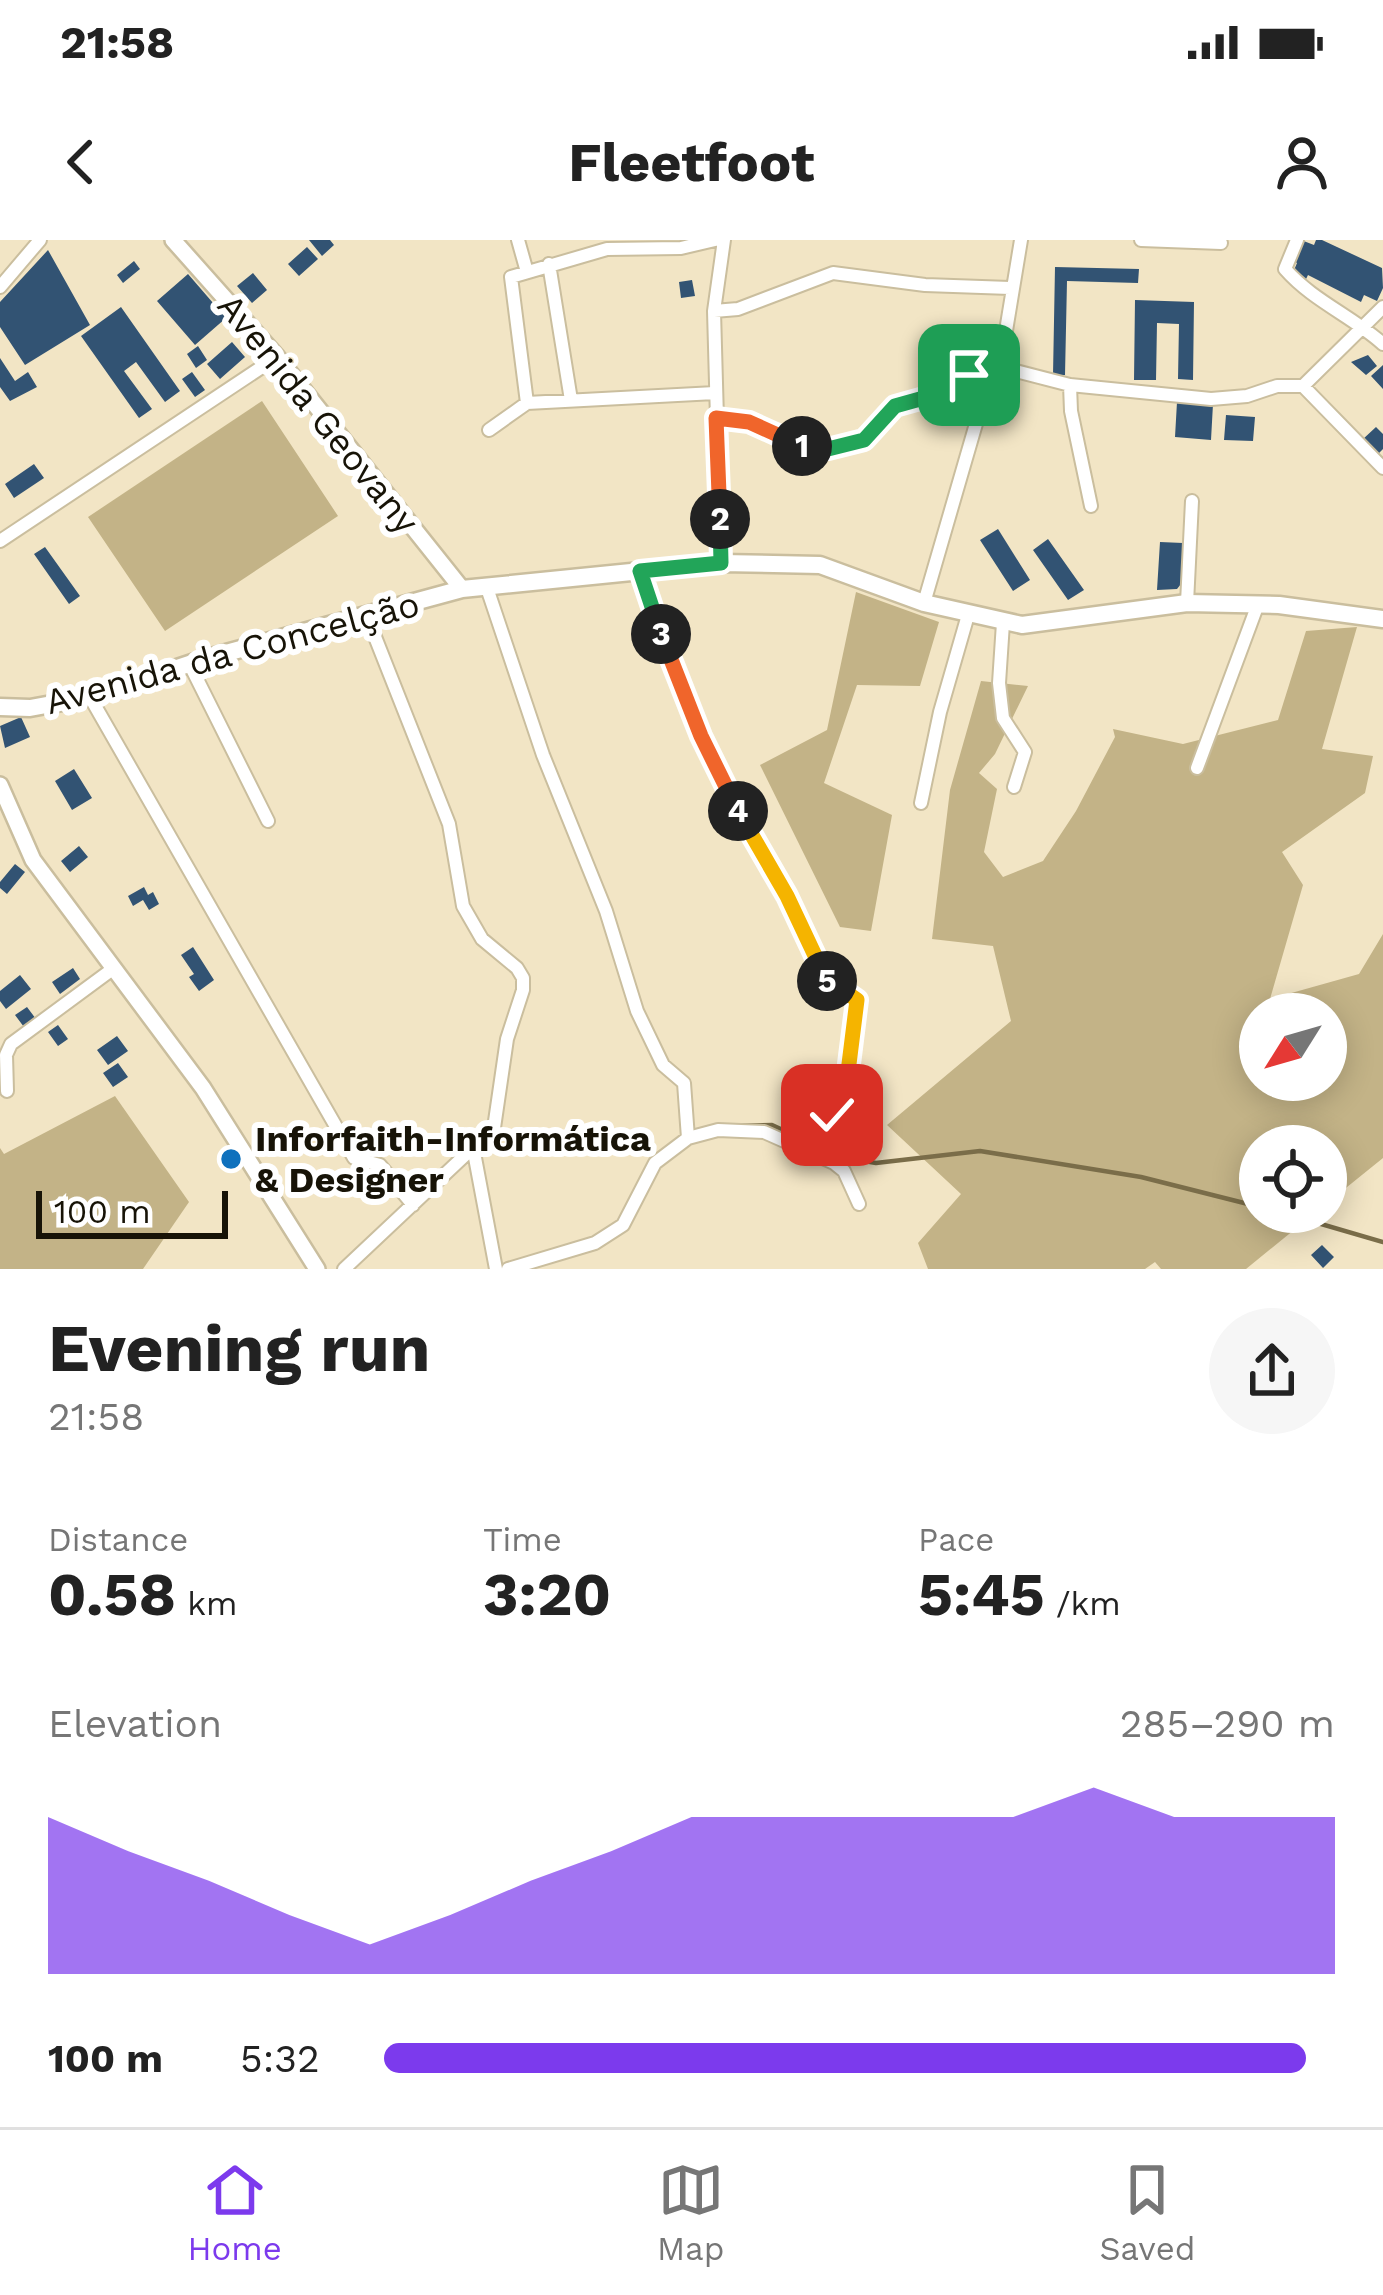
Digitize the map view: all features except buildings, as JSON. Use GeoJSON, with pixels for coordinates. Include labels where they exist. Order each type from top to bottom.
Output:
{"type":"FeatureCollection","features":[{"type":"Feature","properties":{"kind":"main road","name":"Avenida da Concelção"},"geometry":{"type":"LineString","coordinates":[[0,707],[30,708],[90,697],[189,663],[462,589],[721,563],[820,565],[925,603],[1003,623],[1041,625],[1187,604],[1258,604],[1383,619]]}},
{"type":"Feature","properties":{"kind":"street"},"geometry":{"type":"LineString","coordinates":[[0,287],[40,240]]}},
{"type":"Feature","properties":{"kind":"street","name":"Avenida Geovany"},"geometry":{"type":"LineString","coordinates":[[173,240],[277,357],[462,589]]}},
{"type":"Feature","properties":{"kind":"street"},"geometry":{"type":"LineString","coordinates":[[518,240],[527,272]]}},
{"type":"Feature","properties":{"kind":"street"},"geometry":{"type":"LineString","coordinates":[[527,403],[511,277],[607,248],[681,248],[715,240]]}},
{"type":"Feature","properties":{"kind":"street"},"geometry":{"type":"LineString","coordinates":[[721,563],[714,311],[724,240]]}},
{"type":"Feature","properties":{"kind":"street"},"geometry":{"type":"LineString","coordinates":[[925,603],[988,380],[1000,367],[1021,240]]}},
{"type":"Feature","properties":{"kind":"street"},"geometry":{"type":"LineString","coordinates":[[1141,240],[1221,242]]}},
{"type":"Feature","properties":{"kind":"street"},"geometry":{"type":"LineString","coordinates":[[1297,240],[1286,269],[1304,290],[1383,344]]}},
{"type":"Feature","properties":{"kind":"street"},"geometry":{"type":"LineString","coordinates":[[549,264],[571,400]]}},
{"type":"Feature","properties":{"kind":"street"},"geometry":{"type":"LineString","coordinates":[[714,311],[738,309],[833,274],[925,285],[1010,288]]}},
{"type":"Feature","properties":{"kind":"street"},"geometry":{"type":"LineString","coordinates":[[1000,367],[1070,385],[1229,399],[1277,386],[1303,386],[1383,307]]}},
{"type":"Feature","properties":{"kind":"street"},"geometry":{"type":"LineString","coordinates":[[0,541],[277,357]]}},
{"type":"Feature","properties":{"kind":"street"},"geometry":{"type":"LineString","coordinates":[[716,418],[749,422],[802,447],[828,449],[864,440],[904,401],[938,394],[960,377],[988,380]]}},
{"type":"Feature","properties":{"kind":"street"},"geometry":{"type":"LineString","coordinates":[[1070,385],[1091,506]]}},
{"type":"Feature","properties":{"kind":"street"},"geometry":{"type":"LineString","coordinates":[[1303,386],[1383,467]]}},
{"type":"Feature","properties":{"kind":"street"},"geometry":{"type":"LineString","coordinates":[[489,430],[527,403],[715,393]]}},
{"type":"Feature","properties":{"kind":"street"},"geometry":{"type":"LineString","coordinates":[[1187,604],[1192,501]]}},
{"type":"Feature","properties":{"kind":"street"},"geometry":{"type":"LineString","coordinates":[[640,571],[701,736],[753,842],[787,896],[827,983],[835,992],[857,1000],[846,1088],[816,1156]]}},
{"type":"Feature","properties":{"kind":"street"},"geometry":{"type":"LineString","coordinates":[[486,585],[543,755],[606,911],[637,1011],[663,1065],[684,1084],[688,1138]]}},
{"type":"Feature","properties":{"kind":"street"},"geometry":{"type":"LineString","coordinates":[[1197,768],[1258,604]]}},
{"type":"Feature","properties":{"kind":"street"},"geometry":{"type":"LineString","coordinates":[[344,1269],[494,1128],[507,1039],[520,1005],[523,979],[506,957],[482,939],[463,906],[449,824],[367,614]]}},
{"type":"Feature","properties":{"kind":"street"},"geometry":{"type":"LineString","coordinates":[[921,803],[940,712],[968,615]]}},
{"type":"Feature","properties":{"kind":"street"},"geometry":{"type":"LineString","coordinates":[[1003,623],[999,683],[1003,718],[1025,752],[1014,787]]}},
{"type":"Feature","properties":{"kind":"street"},"geometry":{"type":"LineString","coordinates":[[189,663],[268,820]]}},
{"type":"Feature","properties":{"kind":"street"},"geometry":{"type":"LineString","coordinates":[[90,697],[353,1158],[380,1165],[413,1205]]}},
{"type":"Feature","properties":{"kind":"street"},"geometry":{"type":"LineString","coordinates":[[0,785],[33,860],[214,1105],[317,1269]]}},
{"type":"Feature","properties":{"kind":"street"},"geometry":{"type":"LineString","coordinates":[[8,1091],[11,1045],[114,968]]}},
{"type":"Feature","properties":{"kind":"street"},"geometry":{"type":"LineString","coordinates":[[508,1269],[595,1243],[622,1226],[655,1163],[688,1138],[718,1130],[764,1132],[834,1162],[859,1204]]}},
{"type":"Feature","properties":{"kind":"street"},"geometry":{"type":"LineString","coordinates":[[473,1147],[496,1269]]}},
{"type":"Feature","properties":{"kind":"shaded area"},"geometry":{"type":"Polygon","coordinates":[[[262,401],[338,516],[165,631],[88,517],[262,401]]]}},
{"type":"Feature","properties":{"kind":"shaded area"},"geometry":{"type":"Polygon","coordinates":[[[856,592],[939,622],[920,686],[857,685],[824,783],[892,815],[871,931],[840,927],[760,765],[827,730],[856,592]]]}},
{"type":"Feature","properties":{"kind":"shaded area"},"geometry":{"type":"Polygon","coordinates":[[[1357,627],[1322,749],[1373,756],[1365,793],[1282,852],[1303,885],[1272,993],[1239,993],[1239,1101],[1347,1101],[1347,993],[1291,993],[1359,974],[1383,934],[1383,1158],[1347,1187],[1347,1125],[1239,1125],[1239,1233],[1290,1233],[1246,1269],[1161,1269],[1155,1262],[1145,1269],[928,1269],[918,1243],[961,1194],[887,1125],[1011,1021],[993,946],[932,939],[950,790],[981,681],[1028,686],[995,754],[979,773],[997,789],[984,852],[1003,877],[1043,861],[1076,811],[1115,737],[1113,729],[1183,744],[1278,720],[1306,631],[1357,627]]]}},
{"type":"Feature","properties":{"kind":"shaded area"},"geometry":{"type":"Polygon","coordinates":[[[115,1096],[189,1202],[143,1269],[0,1269],[0,1148],[4,1154],[115,1096]]]}},
{"type":"Feature","properties":{"kind":"waterway"},"geometry":{"type":"LineString","coordinates":[[726,1126],[772,1125],[841,1157],[876,1163],[980,1151],[1141,1177],[1239,1202]]}},
{"type":"Feature","properties":{"kind":"waterway"},"geometry":{"type":"LineString","coordinates":[[1347,1232],[1383,1242]]}},
{"type":"Feature","properties":{"kind":"place","name":"Inforfaith-Informática & Designer"},"geometry":{"type":"Point","coordinates":[231,1159]}},
{"type":"Feature","properties":{"kind":"route"},"geometry":{"type":"LineString","coordinates":[[832,1115],[846,1088],[857,1000],[835,992],[827,983],[787,896],[753,842],[701,736],[640,571],[721,563],[716,418],[749,422],[802,447],[828,449],[864,440],[895,406],[938,394],[969,375]]}}]}
